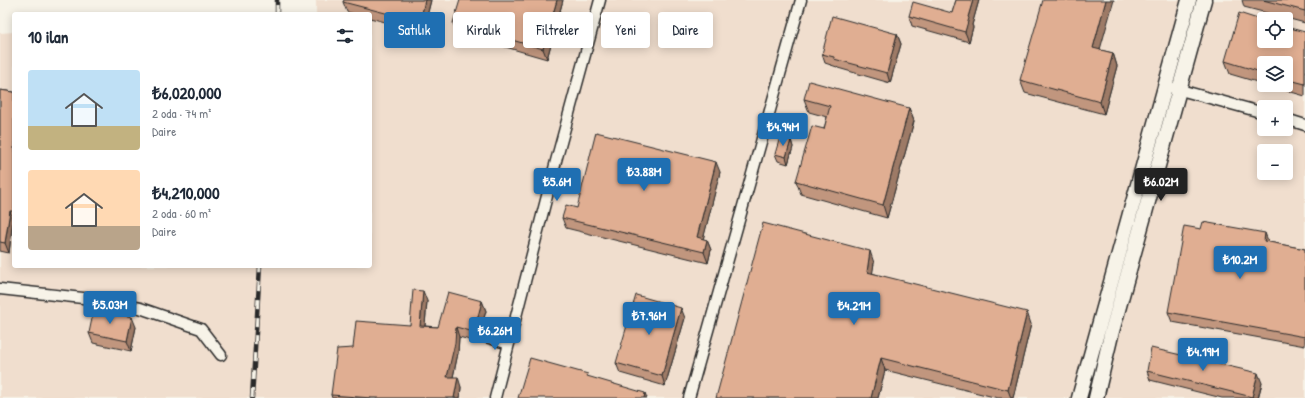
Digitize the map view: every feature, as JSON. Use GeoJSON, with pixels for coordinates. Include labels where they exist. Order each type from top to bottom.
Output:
{"type":"FeatureCollection","features":[{"type":"Feature","properties":{"kind":"main road"},"geometry":{"type":"LineString","coordinates":[[1080,398],[1189,0]]}},
{"type":"Feature","properties":{"kind":"main road"},"geometry":{"type":"LineString","coordinates":[[1096,398],[1111,335],[1204,0]]}},
{"type":"Feature","properties":{"kind":"street"},"geometry":{"type":"LineString","coordinates":[[495,398],[556,161],[600,0]]}},
{"type":"Feature","properties":{"kind":"street"},"geometry":{"type":"LineString","coordinates":[[689,398],[801,0]]}},
{"type":"Feature","properties":{"kind":"street"},"geometry":{"type":"LineString","coordinates":[[1165,86],[1257,111]]}},
{"type":"Feature","properties":{"kind":"street"},"geometry":{"type":"LineString","coordinates":[[1293,121],[1305,125]]}},
{"type":"Feature","properties":{"kind":"street"},"geometry":{"type":"LineString","coordinates":[[0,289],[92,299],[140,308],[201,329],[221,355]]}},
{"type":"Feature","properties":{"kind":"street"},"geometry":{"type":"LineString","coordinates":[[486,337],[509,344]]}},
{"type":"Feature","properties":{"kind":"shaded area"},"geometry":{"type":"Polygon","coordinates":[[[316,0],[1305,0],[1305,398],[0,398],[0,33],[12,32],[12,268],[372,268],[372,12],[316,12],[316,0]]]}},
{"type":"Feature","properties":{"kind":"building"},"geometry":{"type":"Polygon","coordinates":[[[344,0],[425,0],[422,12],[384,13],[343,2],[344,0]]]}},
{"type":"Feature","properties":{"kind":"building"},"geometry":{"type":"Polygon","coordinates":[[[460,0],[557,0],[554,12],[523,12],[523,43],[515,41],[515,12],[456,12],[460,0]]]}},
{"type":"Feature","properties":{"kind":"building"},"geometry":{"type":"Polygon","coordinates":[[[956,0],[973,0],[965,32],[909,16],[913,2],[952,13],[956,0]]]}},
{"type":"Feature","properties":{"kind":"building"},"geometry":{"type":"Polygon","coordinates":[[[1043,0],[1106,0],[1093,48],[1113,53],[1100,102],[1020,80],[1043,0]]]}},
{"type":"Feature","properties":{"kind":"building"},"geometry":{"type":"Polygon","coordinates":[[[1263,0],[1305,0],[1305,11],[1263,0]]]}},
{"type":"Feature","properties":{"kind":"building"},"geometry":{"type":"Polygon","coordinates":[[[1239,13],[1257,19],[1257,48],[1293,48],[1293,29],[1305,32],[1305,84],[1293,81],[1293,56],[1257,56],[1257,71],[1225,61],[1239,13]]]}},
{"type":"Feature","properties":{"kind":"building"},"geometry":{"type":"Polygon","coordinates":[[[832,16],[897,34],[887,73],[834,59],[834,57],[822,54],[832,16]]]}},
{"type":"Feature","properties":{"kind":"building"},"geometry":{"type":"Polygon","coordinates":[[[809,81],[909,108],[883,205],[796,181],[812,126],[824,129],[830,106],[804,99],[809,81]]]}},
{"type":"Feature","properties":{"kind":"building"},"geometry":{"type":"Polygon","coordinates":[[[0,90],[12,92],[12,211],[10,211],[5,243],[0,242],[0,90]]]}},
{"type":"Feature","properties":{"kind":"building"},"geometry":{"type":"Polygon","coordinates":[[[596,132],[716,162],[697,237],[707,240],[704,252],[562,218],[566,205],[577,208],[596,132]]]}},
{"type":"Feature","properties":{"kind":"building"},"geometry":{"type":"Polygon","coordinates":[[[780,137],[791,140],[786,157],[775,154],[780,137]]]}},
{"type":"Feature","properties":{"kind":"building"},"geometry":{"type":"Polygon","coordinates":[[[1203,222],[1265,233],[1264,241],[1305,249],[1305,337],[1168,312],[1184,226],[1201,229],[1203,222]]]}},
{"type":"Feature","properties":{"kind":"building"},"geometry":{"type":"Polygon","coordinates":[[[763,223],[870,251],[867,272],[1027,312],[1008,390],[881,358],[871,398],[716,398],[763,223]]]}},
{"type":"Feature","properties":{"kind":"building"},"geometry":{"type":"Polygon","coordinates":[[[413,290],[423,291],[420,326],[438,327],[448,292],[482,301],[474,332],[456,327],[455,343],[447,377],[458,377],[454,398],[372,398],[331,395],[337,349],[353,348],[356,321],[410,325],[413,290]]]}},
{"type":"Feature","properties":{"kind":"building"},"geometry":{"type":"Polygon","coordinates":[[[636,295],[681,308],[662,376],[616,363],[636,295]]]}},
{"type":"Feature","properties":{"kind":"building"},"geometry":{"type":"Polygon","coordinates":[[[94,309],[132,317],[127,341],[89,333],[94,309]]]}},
{"type":"Feature","properties":{"kind":"building"},"geometry":{"type":"Polygon","coordinates":[[[1151,348],[1258,373],[1252,397],[1147,371],[1151,348]]]}},
{"type":"Feature","properties":{"kind":"building"},"geometry":{"type":"Polygon","coordinates":[[[530,358],[588,374],[587,376],[645,393],[644,398],[518,398],[530,358]]]}},
{"type":"Feature","properties":{"kind":"railway"},"geometry":{"type":"LineString","coordinates":[[277,0],[277,12]]}},
{"type":"Feature","properties":{"kind":"railway"},"geometry":{"type":"LineString","coordinates":[[252,398],[260,268]]}}]}
